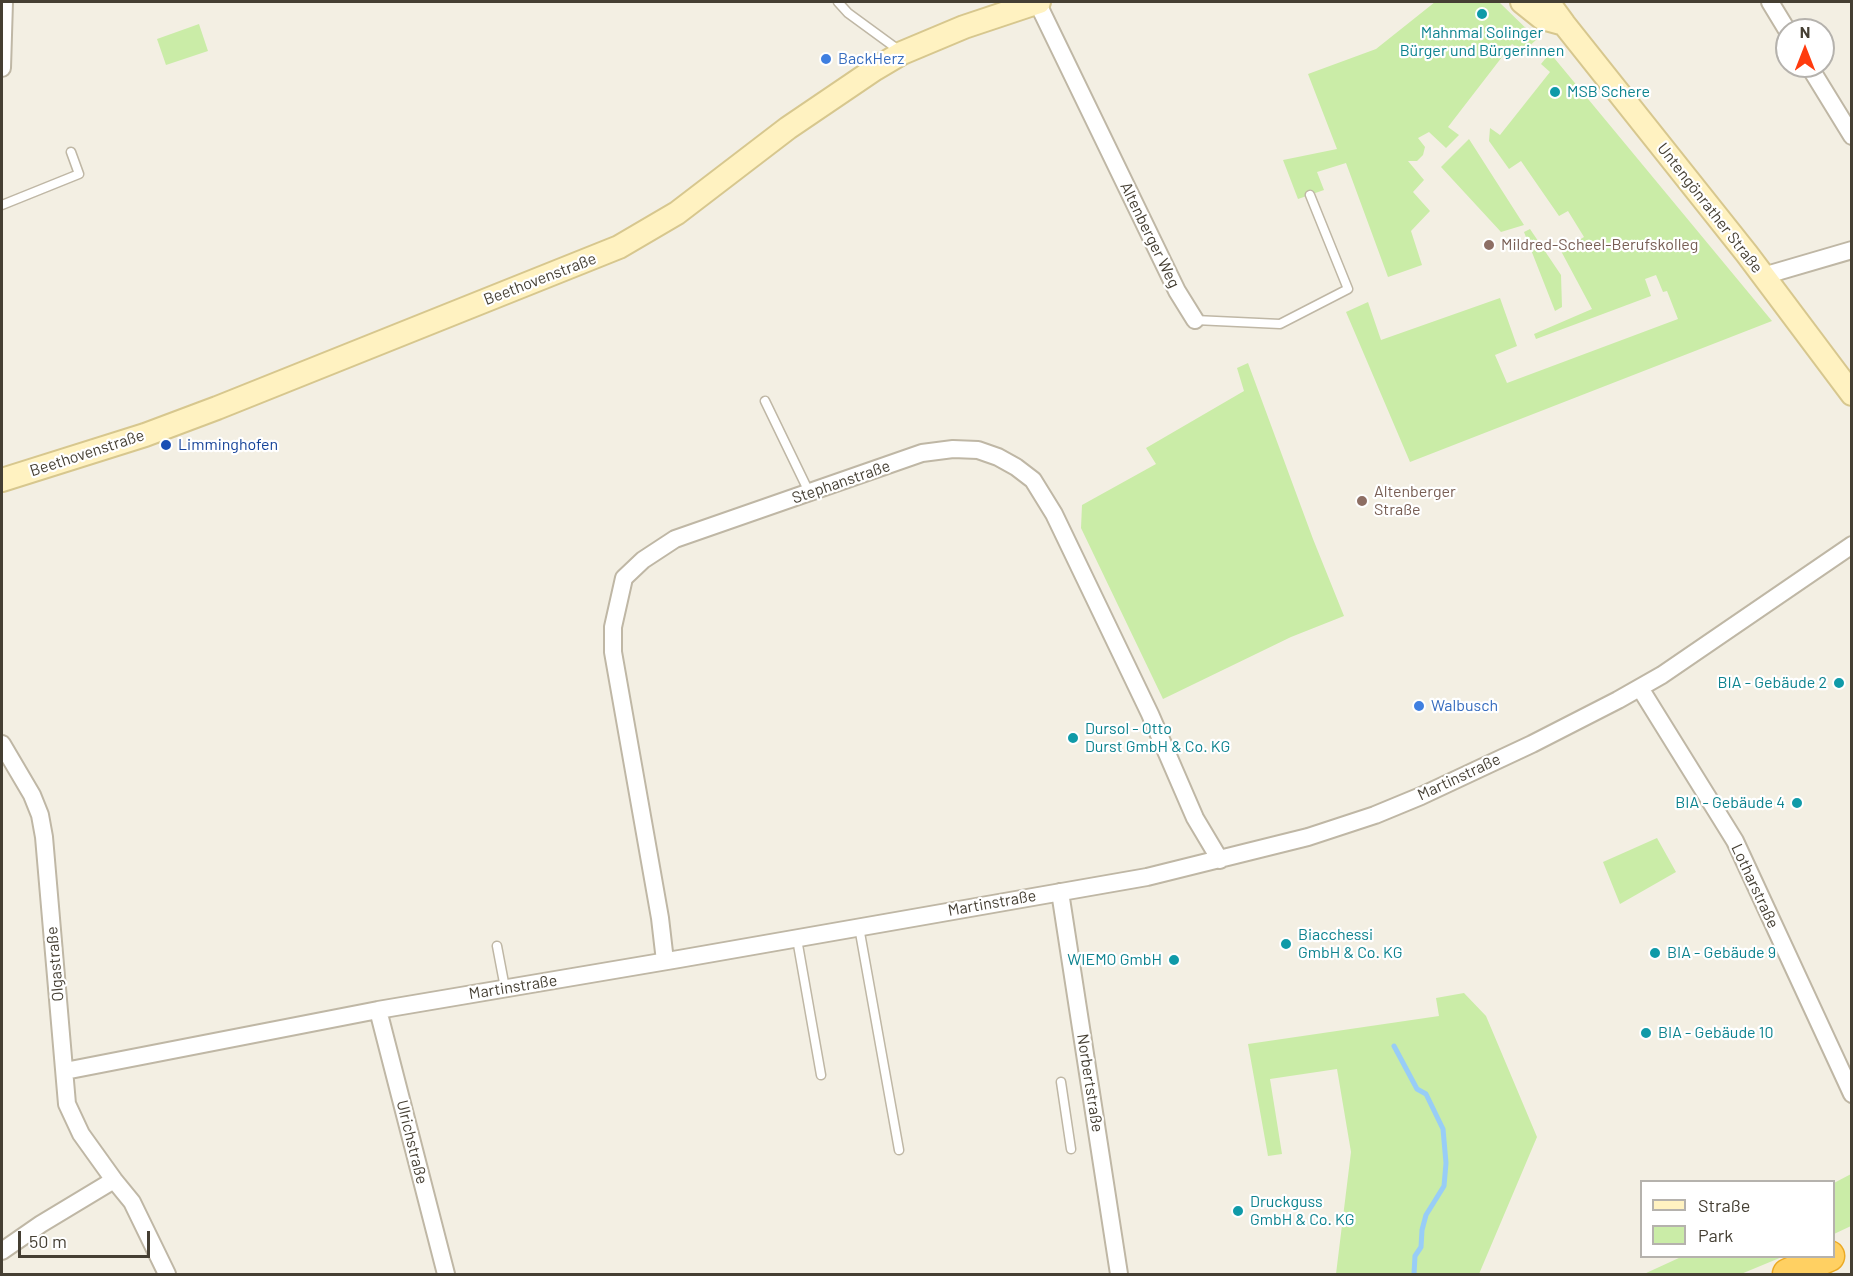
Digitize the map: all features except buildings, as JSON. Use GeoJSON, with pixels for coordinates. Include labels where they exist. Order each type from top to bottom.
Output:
{"type":"FeatureCollection","features":[{"type":"Feature","properties":{"kind":"highway"},"geometry":{"type":"LineString","coordinates":[[1835,1253],[1851,1246]]}},
{"type":"Feature","properties":{"kind":"highway"},"geometry":{"type":"LineString","coordinates":[[1788,1275],[1827,1258]]}},
{"type":"Feature","properties":{"kind":"main road","name":"Beethovenstraße"},"geometry":{"type":"LineString","coordinates":[[2,480],[145,435],[207,412],[619,247],[677,213],[788,128],[902,53],[964,27],[1038,2]]}},
{"type":"Feature","properties":{"kind":"main road","name":"Untengönrather Straße"},"geometry":{"type":"LineString","coordinates":[[1522,2],[1542,18],[1564,24]]}},
{"type":"Feature","properties":{"kind":"main road","name":"Untengönrather Straße"},"geometry":{"type":"LineString","coordinates":[[1548,2],[1763,276],[1851,394]]}},
{"type":"Feature","properties":{"kind":"street"},"geometry":{"type":"LineString","coordinates":[[2,68],[4,2]]}},
{"type":"Feature","properties":{"kind":"street","name":"Altenberger Weg"},"geometry":{"type":"LineString","coordinates":[[1038,2],[1172,281],[1195,320]]}},
{"type":"Feature","properties":{"kind":"street"},"geometry":{"type":"LineString","coordinates":[[1770,2],[1780,18]]}},
{"type":"Feature","properties":{"kind":"street"},"geometry":{"type":"LineString","coordinates":[[1816,78],[1851,136]]}},
{"type":"Feature","properties":{"kind":"street"},"geometry":{"type":"LineString","coordinates":[[1763,276],[1851,249]]}},
{"type":"Feature","properties":{"kind":"street","name":"Stephanstraße"},"geometry":{"type":"LineString","coordinates":[[665,961],[660,918],[613,652],[614,627],[624,578],[643,560],[675,539],[922,453],[953,449],[978,450],[998,457],[1033,480],[1054,514],[1150,714],[1195,818],[1220,860]]}},
{"type":"Feature","properties":{"kind":"street","name":"Martinstraße"},"geometry":{"type":"LineString","coordinates":[[64,1071],[378,1010],[1147,877],[1308,837],[1375,815],[1532,744],[1640,688],[1760,610],[1851,545]]}},
{"type":"Feature","properties":{"kind":"street","name":"Lotharstraße"},"geometry":{"type":"LineString","coordinates":[[1640,688],[1735,842],[1851,1094]]}},
{"type":"Feature","properties":{"kind":"street","name":"Olgastraße"},"geometry":{"type":"LineString","coordinates":[[2,744],[33,795],[44,837],[67,1104],[81,1134],[132,1202],[167,1275]]}},
{"type":"Feature","properties":{"kind":"street","name":"Norbertstraße"},"geometry":{"type":"LineString","coordinates":[[1060,891],[1119,1275]]}},
{"type":"Feature","properties":{"kind":"street","name":"Ulrichstraße"},"geometry":{"type":"LineString","coordinates":[[378,1010],[446,1275]]}},
{"type":"Feature","properties":{"kind":"street"},"geometry":{"type":"LineString","coordinates":[[2,1251],[41,1224],[114,1180]]}},
{"type":"Feature","properties":{"kind":"lane"},"geometry":{"type":"LineString","coordinates":[[838,2],[848,13],[902,53]]}},
{"type":"Feature","properties":{"kind":"lane"},"geometry":{"type":"LineString","coordinates":[[2,205],[80,174],[71,152]]}},
{"type":"Feature","properties":{"kind":"lane","name":"Altenberger Weg"},"geometry":{"type":"LineString","coordinates":[[1195,320],[1280,324],[1348,289],[1310,195]]}},
{"type":"Feature","properties":{"kind":"lane"},"geometry":{"type":"LineString","coordinates":[[765,401],[809,492]]}},
{"type":"Feature","properties":{"kind":"lane"},"geometry":{"type":"LineString","coordinates":[[859,927],[899,1150]]}},
{"type":"Feature","properties":{"kind":"lane"},"geometry":{"type":"LineString","coordinates":[[797,939],[821,1075]]}},
{"type":"Feature","properties":{"kind":"lane"},"geometry":{"type":"LineString","coordinates":[[497,946],[505,988]]}},
{"type":"Feature","properties":{"kind":"lane"},"geometry":{"type":"LineString","coordinates":[[1061,1082],[1071,1149]]}},
{"type":"Feature","properties":{"kind":"green space"},"geometry":{"type":"Polygon","coordinates":[[[1435,2],[1499,2],[1537,39],[1523,52],[1512,44],[1448,127],[1459,135],[1446,148],[1429,132],[1418,138],[1425,147],[1423,155],[1417,161],[1408,161],[1424,180],[1413,192],[1430,211],[1411,231],[1422,265],[1388,277],[1346,163],[1317,172],[1324,190],[1298,199],[1283,160],[1337,149],[1308,74],[1376,49],[1435,2]]]}},
{"type":"Feature","properties":{"kind":"green space"},"geometry":{"type":"Polygon","coordinates":[[[199,24],[208,51],[166,65],[157,39],[199,24]]]}},
{"type":"Feature","properties":{"kind":"green space"},"geometry":{"type":"Polygon","coordinates":[[[1550,53],[1772,321],[1410,462],[1346,312],[1368,302],[1381,340],[1500,298],[1517,346],[1495,355],[1507,383],[1678,319],[1667,291],[1663,292],[1656,275],[1645,279],[1651,296],[1536,339],[1534,334],[1592,309],[1561,251],[1584,237],[1568,211],[1559,216],[1521,161],[1509,169],[1489,141],[1490,128],[1500,135],[1550,72],[1541,64],[1550,53]]]}},
{"type":"Feature","properties":{"kind":"green space"},"geometry":{"type":"Polygon","coordinates":[[[1469,139],[1524,225],[1501,232],[1441,167],[1469,139]]]}},
{"type":"Feature","properties":{"kind":"green space"},"geometry":{"type":"Polygon","coordinates":[[[1530,229],[1561,275],[1562,307],[1555,311],[1524,232],[1530,229]]]}},
{"type":"Feature","properties":{"kind":"green space"},"geometry":{"type":"Polygon","coordinates":[[[1248,363],[1344,616],[1291,637],[1163,699],[1081,528],[1082,505],[1156,464],[1146,448],[1244,391],[1237,368],[1248,363]]]}},
{"type":"Feature","properties":{"kind":"green space"},"geometry":{"type":"Polygon","coordinates":[[[1657,838],[1676,872],[1620,904],[1603,862],[1657,838]]]}},
{"type":"Feature","properties":{"kind":"green space"},"geometry":{"type":"Polygon","coordinates":[[[1464,993],[1486,1016],[1537,1137],[1479,1274],[1336,1274],[1351,1152],[1337,1069],[1270,1079],[1282,1154],[1268,1156],[1248,1044],[1439,1016],[1436,998],[1464,993]]]}},
{"type":"Feature","properties":{"kind":"green space"},"geometry":{"type":"Polygon","coordinates":[[[1851,1174],[1851,1226],[1835,1234],[1835,1182],[1851,1174]]]}},
{"type":"Feature","properties":{"kind":"green space"},"geometry":{"type":"Polygon","coordinates":[[[1679,1258],[1780,1258],[1741,1274],[1644,1274],[1679,1258]]]}},
{"type":"Feature","properties":{"kind":"waterway"},"geometry":{"type":"LineString","coordinates":[[1394,1046],[1417,1089],[1426,1094],[1443,1129],[1446,1163],[1444,1186],[1426,1215],[1421,1247],[1415,1256],[1414,1274]]}},
{"type":"Feature","properties":{"kind":"place","name":"Mahnmal Solinger Bürger und Bürgerinnen"},"geometry":{"type":"Point","coordinates":[1482,14]}},
{"type":"Feature","properties":{"kind":"place","name":"BackHerz"},"geometry":{"type":"Point","coordinates":[826,59]}},
{"type":"Feature","properties":{"kind":"place","name":"MSB Schere"},"geometry":{"type":"Point","coordinates":[1555,92]}},
{"type":"Feature","properties":{"kind":"place","name":"Mildred-Scheel-Berufskolleg"},"geometry":{"type":"Point","coordinates":[1489,245]}},
{"type":"Feature","properties":{"kind":"place","name":"Limminghofen"},"geometry":{"type":"Point","coordinates":[166,445]}},
{"type":"Feature","properties":{"kind":"place","name":"Altenberger Straße"},"geometry":{"type":"Point","coordinates":[1362,501]}},
{"type":"Feature","properties":{"kind":"place","name":"BIA - Gebäude 2"},"geometry":{"type":"Point","coordinates":[1839,683]}},
{"type":"Feature","properties":{"kind":"place","name":"Walbusch"},"geometry":{"type":"Point","coordinates":[1419,706]}},
{"type":"Feature","properties":{"kind":"place","name":"Dursol - Otto Durst GmbH & Co. KG"},"geometry":{"type":"Point","coordinates":[1073,738]}},
{"type":"Feature","properties":{"kind":"place","name":"BIA - Gebäude 4"},"geometry":{"type":"Point","coordinates":[1797,803]}},
{"type":"Feature","properties":{"kind":"place","name":"Biacchessi GmbH & Co. KG"},"geometry":{"type":"Point","coordinates":[1286,944]}},
{"type":"Feature","properties":{"kind":"place","name":"BIA - Gebäude 9"},"geometry":{"type":"Point","coordinates":[1655,953]}},
{"type":"Feature","properties":{"kind":"place","name":"WIEMO GmbH"},"geometry":{"type":"Point","coordinates":[1174,960]}},
{"type":"Feature","properties":{"kind":"place","name":"BIA - Gebäude 10"},"geometry":{"type":"Point","coordinates":[1646,1033]}},
{"type":"Feature","properties":{"kind":"place","name":"Druckguss GmbH & Co. KG"},"geometry":{"type":"Point","coordinates":[1238,1211]}}]}
